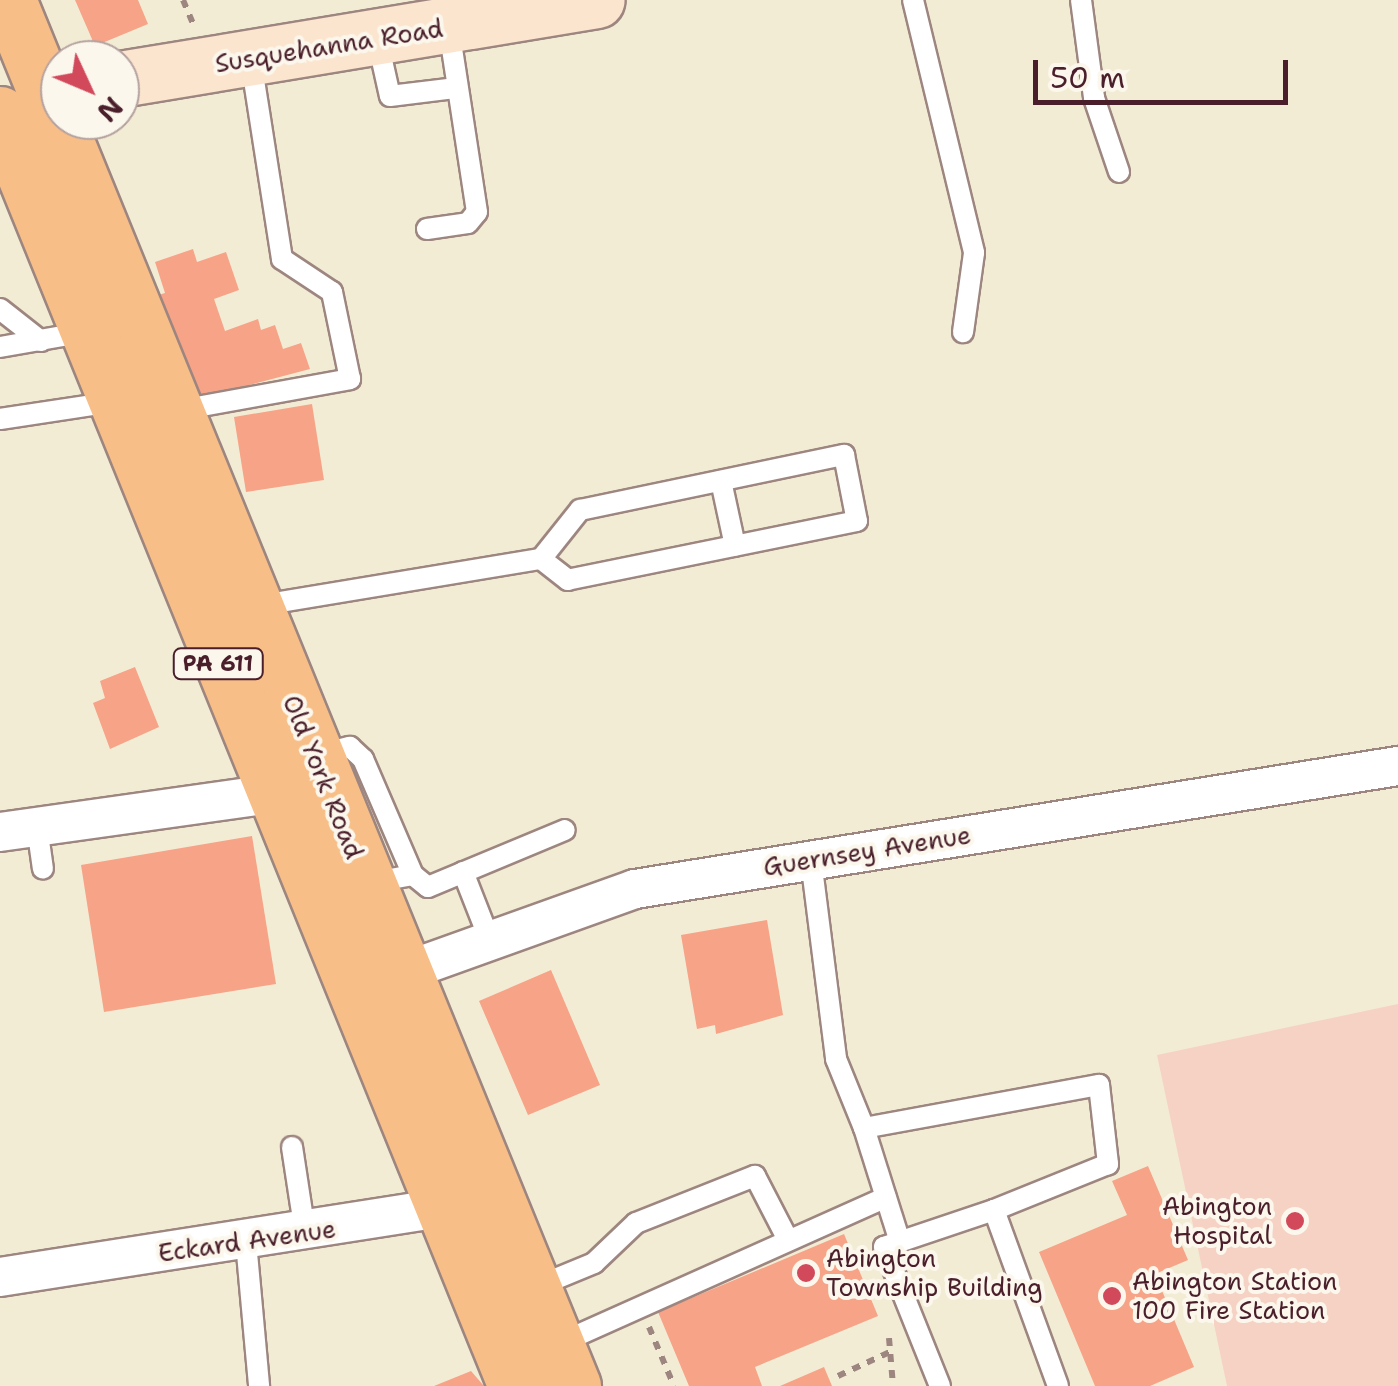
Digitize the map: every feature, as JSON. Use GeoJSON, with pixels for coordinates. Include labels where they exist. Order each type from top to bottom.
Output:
{"type":"FeatureCollection","features":[{"type":"Feature","properties":{"kind":"highway","name":"Old York Road"},"geometry":{"type":"LineString","coordinates":[[13,6],[63,337],[112,402],[440,1213],[516,1386]]}},
{"type":"Feature","properties":{"kind":"highway","name":"Old York Road"},"geometry":{"type":"LineString","coordinates":[[26,100],[174,411],[314,755],[390,879],[401,970],[564,1366]]}},
{"type":"Feature","properties":{"kind":"main road","name":"Susquehanna Road"},"geometry":{"type":"LineString","coordinates":[[140,76],[449,26],[566,2]]}},
{"type":"Feature","properties":{"kind":"street","name":"Guernsey Avenue"},"geometry":{"type":"LineString","coordinates":[[352,994],[401,970],[635,889],[1398,766]]}},
{"type":"Feature","properties":{"kind":"street"},"geometry":{"type":"LineString","coordinates":[[18,830],[271,794]]}},
{"type":"Feature","properties":{"kind":"street","name":"Eckard Avenue"},"geometry":{"type":"LineString","coordinates":[[0,1277],[440,1213],[492,1194]]}},
{"type":"Feature","properties":{"kind":"lane"},"geometry":{"type":"LineString","coordinates":[[913,0],[974,253],[963,332]]}},
{"type":"Feature","properties":{"kind":"lane"},"geometry":{"type":"LineString","coordinates":[[1081,0],[1094,98],[1119,172]]}},
{"type":"Feature","properties":{"kind":"lane"},"geometry":{"type":"LineString","coordinates":[[427,229],[468,223],[477,212],[455,88],[449,26]]}},
{"type":"Feature","properties":{"kind":"lane"},"geometry":{"type":"LineString","coordinates":[[376,38],[390,96],[455,88]]}},
{"type":"Feature","properties":{"kind":"lane"},"geometry":{"type":"LineString","coordinates":[[174,411],[350,378],[332,292],[282,259],[250,60]]}},
{"type":"Feature","properties":{"kind":"lane"},"geometry":{"type":"LineString","coordinates":[[0,309],[63,337]]}},
{"type":"Feature","properties":{"kind":"lane"},"geometry":{"type":"LineString","coordinates":[[0,347],[63,337]]}},
{"type":"Feature","properties":{"kind":"lane"},"geometry":{"type":"LineString","coordinates":[[0,420],[112,402]]}},
{"type":"Feature","properties":{"kind":"lane"},"geometry":{"type":"LineString","coordinates":[[254,607],[541,559],[580,510],[844,455],[857,520],[568,580],[541,559]]}},
{"type":"Feature","properties":{"kind":"lane"},"geometry":{"type":"LineString","coordinates":[[720,481],[735,546]]}},
{"type":"Feature","properties":{"kind":"lane"},"geometry":{"type":"LineString","coordinates":[[18,830],[44,869]]}},
{"type":"Feature","properties":{"kind":"lane"},"geometry":{"type":"LineString","coordinates":[[390,879],[428,887],[565,830]]}},
{"type":"Feature","properties":{"kind":"lane"},"geometry":{"type":"LineString","coordinates":[[811,860],[836,1059],[864,1128],[900,1242]]}},
{"type":"Feature","properties":{"kind":"lane"},"geometry":{"type":"LineString","coordinates":[[463,872],[490,941]]}},
{"type":"Feature","properties":{"kind":"lane"},"geometry":{"type":"LineString","coordinates":[[864,1128],[1100,1085],[1108,1164],[994,1210],[884,1247],[940,1386]]}},
{"type":"Feature","properties":{"kind":"lane"},"geometry":{"type":"LineString","coordinates":[[292,1147],[306,1232]]}},
{"type":"Feature","properties":{"kind":"lane"},"geometry":{"type":"LineString","coordinates":[[532,1288],[594,1263],[636,1223],[756,1176],[786,1236]]}},
{"type":"Feature","properties":{"kind":"lane"},"geometry":{"type":"LineString","coordinates":[[564,1366],[786,1236],[886,1197]]}},
{"type":"Feature","properties":{"kind":"lane"},"geometry":{"type":"LineString","coordinates":[[994,1210],[1058,1386]]}},
{"type":"Feature","properties":{"kind":"lane"},"geometry":{"type":"LineString","coordinates":[[246,1242],[259,1386]]}},
{"type":"Feature","properties":{"kind":"path"},"geometry":{"type":"LineString","coordinates":[[184,0],[196,32]]}},
{"type":"Feature","properties":{"kind":"path"},"geometry":{"type":"LineString","coordinates":[[647,1322],[674,1386]]}},
{"type":"Feature","properties":{"kind":"path"},"geometry":{"type":"LineString","coordinates":[[838,1376],[892,1351]]}},
{"type":"Feature","properties":{"kind":"shaded area","name":"Abington Hospital"},"geometry":{"type":"Polygon","coordinates":[[[1398,1004],[1398,1386],[1227,1386],[1157,1055],[1398,1004]]]}},
{"type":"Feature","properties":{"kind":"building"},"geometry":{"type":"Polygon","coordinates":[[[75,0],[138,0],[148,24],[109,40],[92,40],[75,0]]]}},
{"type":"Feature","properties":{"kind":"building"},"geometry":{"type":"Polygon","coordinates":[[[193,249],[197,262],[226,252],[239,290],[214,299],[225,331],[258,319],[261,330],[275,325],[283,349],[301,343],[310,369],[197,399],[155,296],[165,293],[155,262],[193,249]]]}},
{"type":"Feature","properties":{"kind":"building"},"geometry":{"type":"Polygon","coordinates":[[[312,404],[324,480],[246,492],[234,417],[312,404]]]}},
{"type":"Feature","properties":{"kind":"building"},"geometry":{"type":"Polygon","coordinates":[[[135,667],[159,727],[110,749],[93,703],[105,698],[100,681],[135,667]]]}},
{"type":"Feature","properties":{"kind":"building"},"geometry":{"type":"Polygon","coordinates":[[[252,836],[276,984],[104,1012],[81,865],[252,836]]]}},
{"type":"Feature","properties":{"kind":"building"},"geometry":{"type":"Polygon","coordinates":[[[767,920],[783,1015],[716,1034],[715,1025],[697,1029],[681,935],[767,920]]]}},
{"type":"Feature","properties":{"kind":"building"},"geometry":{"type":"Polygon","coordinates":[[[551,970],[600,1085],[528,1115],[479,1001],[551,970]]]}},
{"type":"Feature","properties":{"kind":"building"},"geometry":{"type":"Polygon","coordinates":[[[1148,1166],[1188,1260],[1155,1274],[1194,1367],[1150,1386],[1095,1386],[1039,1252],[1127,1215],[1112,1181],[1148,1166]]]}},
{"type":"Feature","properties":{"kind":"building","name":"Abington Township Building"},"geometry":{"type":"Polygon","coordinates":[[[844,1234],[878,1316],[755,1367],[762,1386],[689,1386],[658,1312],[844,1234]]]}},
{"type":"Feature","properties":{"kind":"building","name":"Abington Township Building"},"geometry":{"type":"Polygon","coordinates":[[[824,1367],[832,1386],[780,1386],[824,1367]]]}},
{"type":"Feature","properties":{"kind":"building"},"geometry":{"type":"Polygon","coordinates":[[[471,1371],[484,1386],[434,1386],[471,1371]]]}},
{"type":"Feature","properties":{"kind":"place","name":"Abington Hospital"},"geometry":{"type":"Point","coordinates":[1295,1221]}},
{"type":"Feature","properties":{"kind":"place","name":"Abington Township Building"},"geometry":{"type":"Point","coordinates":[806,1273]}},
{"type":"Feature","properties":{"kind":"place","name":"Abington Station 100 Fire Station"},"geometry":{"type":"Point","coordinates":[1112,1296]}}]}
